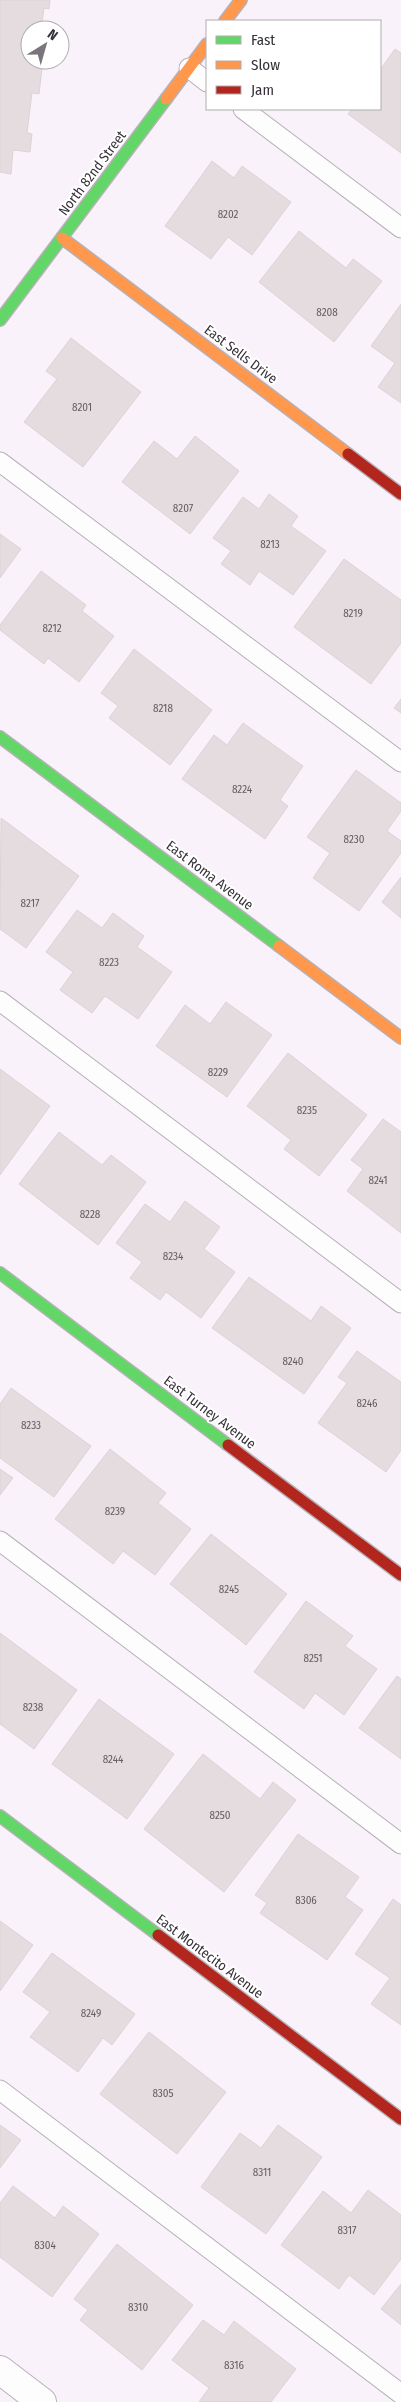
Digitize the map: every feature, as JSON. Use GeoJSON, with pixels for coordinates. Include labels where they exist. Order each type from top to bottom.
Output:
{"type":"FeatureCollection","features":[{"type":"Feature","properties":{"kind":"street"},"geometry":{"type":"LineString","coordinates":[[226,20],[241,0]]}},
{"type":"Feature","properties":{"kind":"street","name":"North 82nd Street"},"geometry":{"type":"LineString","coordinates":[[0,320],[206,45]]}},
{"type":"Feature","properties":{"kind":"street","name":"East Sells Drive"},"geometry":{"type":"LineString","coordinates":[[62,238],[401,494]]}},
{"type":"Feature","properties":{"kind":"street","name":"East Roma Avenue"},"geometry":{"type":"LineString","coordinates":[[0,737],[401,1038]]}},
{"type":"Feature","properties":{"kind":"street","name":"East Turney Avenue"},"geometry":{"type":"LineString","coordinates":[[0,1273],[401,1575]]}},
{"type":"Feature","properties":{"kind":"street","name":"East Montecito Avenue"},"geometry":{"type":"LineString","coordinates":[[0,1816],[401,2119]]}},
{"type":"Feature","properties":{"kind":"street"},"geometry":{"type":"LineString","coordinates":[[0,2370],[42,2402]]}},
{"type":"Feature","properties":{"kind":"lane"},"geometry":{"type":"LineString","coordinates":[[189,68],[206,81]]}},
{"type":"Feature","properties":{"kind":"lane"},"geometry":{"type":"LineString","coordinates":[[244,110],[401,228]]}},
{"type":"Feature","properties":{"kind":"lane"},"geometry":{"type":"LineString","coordinates":[[0,462],[401,762]]}},
{"type":"Feature","properties":{"kind":"lane"},"geometry":{"type":"LineString","coordinates":[[0,1001],[401,1303]]}},
{"type":"Feature","properties":{"kind":"lane"},"geometry":{"type":"LineString","coordinates":[[0,1542],[401,1844]]}},
{"type":"Feature","properties":{"kind":"lane"},"geometry":{"type":"LineString","coordinates":[[0,2090],[401,2394]]}},
{"type":"Feature","properties":{"kind":"building"},"geometry":{"type":"Polygon","coordinates":[[[0,0],[50,0],[49,9],[44,8],[42,20],[20,20],[20,70],[42,70],[39,94],[32,93],[27,133],[32,134],[30,152],[13,150],[11,174],[0,172],[0,0]]]}},
{"type":"Feature","properties":{"kind":"building"},"geometry":{"type":"Polygon","coordinates":[[[395,49],[401,53],[401,153],[348,114],[351,110],[381,110],[381,69],[395,49]]]}},
{"type":"Feature","properties":{"kind":"building"},"geometry":{"type":"Polygon","coordinates":[[[212,161],[234,178],[242,166],[291,202],[252,255],[228,237],[211,259],[165,226],[212,161]]]}},
{"type":"Feature","properties":{"kind":"building"},"geometry":{"type":"Polygon","coordinates":[[[299,231],[346,268],[353,259],[382,281],[334,342],[259,282],[299,231]]]}},
{"type":"Feature","properties":{"kind":"building"},"geometry":{"type":"Polygon","coordinates":[[[401,304],[401,403],[378,387],[395,363],[371,346],[401,304]]]}},
{"type":"Feature","properties":{"kind":"building"},"geometry":{"type":"Polygon","coordinates":[[[71,338],[141,392],[83,467],[24,422],[57,379],[46,371],[71,338]]]}},
{"type":"Feature","properties":{"kind":"building"},"geometry":{"type":"Polygon","coordinates":[[[195,436],[239,471],[190,534],[122,482],[154,441],[177,459],[195,436]]]}},
{"type":"Feature","properties":{"kind":"building"},"geometry":{"type":"Polygon","coordinates":[[[269,494],[298,516],[291,526],[326,551],[293,595],[259,571],[250,585],[221,564],[231,551],[213,538],[243,497],[259,509],[269,494]]]}},
{"type":"Feature","properties":{"kind":"building"},"geometry":{"type":"Polygon","coordinates":[[[0,534],[21,549],[0,578],[0,534]]]}},
{"type":"Feature","properties":{"kind":"building"},"geometry":{"type":"Polygon","coordinates":[[[344,559],[401,600],[401,643],[371,684],[294,627],[344,559]]]}},
{"type":"Feature","properties":{"kind":"building"},"geometry":{"type":"Polygon","coordinates":[[[41,571],[86,605],[82,611],[114,636],[79,682],[48,658],[44,664],[0,630],[0,625],[41,571]]]}},
{"type":"Feature","properties":{"kind":"building"},"geometry":{"type":"Polygon","coordinates":[[[134,649],[212,710],[170,765],[109,718],[118,706],[101,693],[134,649]]]}},
{"type":"Feature","properties":{"kind":"building"},"geometry":{"type":"Polygon","coordinates":[[[401,699],[401,713],[394,708],[401,699]]]}},
{"type":"Feature","properties":{"kind":"building"},"geometry":{"type":"Polygon","coordinates":[[[243,723],[303,766],[280,800],[288,806],[265,839],[182,779],[214,735],[227,745],[243,723]]]}},
{"type":"Feature","properties":{"kind":"building"},"geometry":{"type":"Polygon","coordinates":[[[356,770],[401,803],[401,811],[387,831],[401,841],[401,853],[359,911],[313,878],[330,853],[307,837],[356,770]]]}},
{"type":"Feature","properties":{"kind":"building"},"geometry":{"type":"Polygon","coordinates":[[[1,818],[79,876],[26,948],[0,929],[1,818]]]}},
{"type":"Feature","properties":{"kind":"building"},"geometry":{"type":"Polygon","coordinates":[[[401,877],[401,918],[382,902],[401,877]]]}},
{"type":"Feature","properties":{"kind":"building"},"geometry":{"type":"Polygon","coordinates":[[[77,910],[102,928],[113,913],[144,936],[137,947],[172,972],[138,1019],[105,996],[92,1013],[60,990],[73,972],[46,952],[77,910]]]}},
{"type":"Feature","properties":{"kind":"building"},"geometry":{"type":"Polygon","coordinates":[[[226,1002],[272,1035],[227,1097],[156,1046],[185,1005],[210,1024],[226,1002]]]}},
{"type":"Feature","properties":{"kind":"building"},"geometry":{"type":"Polygon","coordinates":[[[288,1053],[367,1115],[319,1176],[284,1149],[291,1140],[247,1106],[288,1053]]]}},
{"type":"Feature","properties":{"kind":"building"},"geometry":{"type":"Polygon","coordinates":[[[0,1069],[50,1106],[0,1175],[0,1069]]]}},
{"type":"Feature","properties":{"kind":"building"},"geometry":{"type":"Polygon","coordinates":[[[383,1119],[401,1132],[401,1233],[347,1191],[363,1169],[351,1160],[383,1119]]]}},
{"type":"Feature","properties":{"kind":"building"},"geometry":{"type":"Polygon","coordinates":[[[59,1132],[102,1165],[111,1155],[146,1182],[98,1245],[19,1184],[59,1132]]]}},
{"type":"Feature","properties":{"kind":"building"},"geometry":{"type":"Polygon","coordinates":[[[185,1201],[220,1227],[204,1249],[235,1272],[201,1318],[166,1292],[160,1300],[130,1278],[142,1262],[116,1243],[145,1204],[170,1222],[185,1201]]]}},
{"type":"Feature","properties":{"kind":"building"},"geometry":{"type":"Polygon","coordinates":[[[249,1277],[311,1321],[321,1306],[351,1328],[304,1394],[212,1328],[249,1277]]]}},
{"type":"Feature","properties":{"kind":"building"},"geometry":{"type":"Polygon","coordinates":[[[357,1351],[401,1382],[401,1450],[386,1472],[318,1423],[347,1383],[338,1377],[357,1351]]]}},
{"type":"Feature","properties":{"kind":"building"},"geometry":{"type":"Polygon","coordinates":[[[11,1388],[91,1446],[54,1497],[0,1458],[0,1404],[11,1388]]]}},
{"type":"Feature","properties":{"kind":"building"},"geometry":{"type":"Polygon","coordinates":[[[110,1449],[166,1493],[158,1503],[191,1529],[155,1575],[123,1551],[113,1564],[55,1519],[110,1449]]]}},
{"type":"Feature","properties":{"kind":"building"},"geometry":{"type":"Polygon","coordinates":[[[0,1469],[13,1478],[0,1495],[0,1469]]]}},
{"type":"Feature","properties":{"kind":"building"},"geometry":{"type":"Polygon","coordinates":[[[211,1534],[287,1594],[246,1645],[170,1584],[211,1534]]]}},
{"type":"Feature","properties":{"kind":"building"},"geometry":{"type":"Polygon","coordinates":[[[306,1601],[353,1636],[345,1646],[377,1669],[344,1715],[315,1693],[304,1709],[254,1672],[306,1601]]]}},
{"type":"Feature","properties":{"kind":"building"},"geometry":{"type":"Polygon","coordinates":[[[0,1633],[77,1690],[34,1749],[0,1724],[0,1633]]]}},
{"type":"Feature","properties":{"kind":"building"},"geometry":{"type":"Polygon","coordinates":[[[397,1676],[401,1679],[401,1759],[359,1728],[397,1676]]]}},
{"type":"Feature","properties":{"kind":"building"},"geometry":{"type":"Polygon","coordinates":[[[99,1699],[174,1754],[127,1819],[52,1764],[99,1699]]]}},
{"type":"Feature","properties":{"kind":"building"},"geometry":{"type":"Polygon","coordinates":[[[203,1754],[260,1799],[273,1782],[296,1800],[224,1892],[144,1829],[203,1754]]]}},
{"type":"Feature","properties":{"kind":"building"},"geometry":{"type":"Polygon","coordinates":[[[298,1834],[359,1877],[345,1897],[363,1910],[327,1960],[260,1913],[267,1903],[255,1895],[298,1834]]]}},
{"type":"Feature","properties":{"kind":"building"},"geometry":{"type":"Polygon","coordinates":[[[393,1899],[401,1905],[401,2025],[371,2004],[390,1978],[355,1954],[393,1899]]]}},
{"type":"Feature","properties":{"kind":"building"},"geometry":{"type":"Polygon","coordinates":[[[0,1921],[33,1945],[0,1991],[0,1921]]]}},
{"type":"Feature","properties":{"kind":"building"},"geometry":{"type":"Polygon","coordinates":[[[52,1953],[135,2014],[112,2045],[103,2038],[78,2072],[30,2037],[50,2012],[23,1992],[52,1953]]]}},
{"type":"Feature","properties":{"kind":"building"},"geometry":{"type":"Polygon","coordinates":[[[149,2032],[226,2092],[177,2154],[100,2094],[149,2032]]]}},
{"type":"Feature","properties":{"kind":"building"},"geometry":{"type":"Polygon","coordinates":[[[0,2125],[21,2140],[0,2168],[0,2125]]]}},
{"type":"Feature","properties":{"kind":"building"},"geometry":{"type":"Polygon","coordinates":[[[278,2125],[322,2157],[266,2234],[201,2187],[240,2133],[261,2148],[278,2125]]]}},
{"type":"Feature","properties":{"kind":"building"},"geometry":{"type":"Polygon","coordinates":[[[13,2186],[55,2218],[63,2206],[99,2234],[52,2297],[0,2257],[0,2203],[13,2186]]]}},
{"type":"Feature","properties":{"kind":"building"},"geometry":{"type":"Polygon","coordinates":[[[368,2190],[401,2215],[401,2259],[374,2295],[349,2275],[339,2289],[281,2245],[323,2191],[351,2213],[368,2190]]]}},
{"type":"Feature","properties":{"kind":"building"},"geometry":{"type":"Polygon","coordinates":[[[117,2244],[193,2305],[142,2370],[80,2320],[88,2310],[74,2299],[117,2244]]]}},
{"type":"Feature","properties":{"kind":"building"},"geometry":{"type":"Polygon","coordinates":[[[401,2284],[401,2325],[381,2309],[401,2284]]]}},
{"type":"Feature","properties":{"kind":"building"},"geometry":{"type":"Polygon","coordinates":[[[203,2320],[224,2335],[234,2321],[296,2369],[271,2402],[199,2402],[209,2388],[172,2360],[203,2320]]]}},
{"type":"Feature","properties":{"kind":"traffic: fast"},"geometry":{"type":"LineString","coordinates":[[0,320],[166,99]]}},
{"type":"Feature","properties":{"kind":"traffic: fast"},"geometry":{"type":"LineString","coordinates":[[0,737],[279,946]]}},
{"type":"Feature","properties":{"kind":"traffic: fast"},"geometry":{"type":"LineString","coordinates":[[0,1273],[228,1445]]}},
{"type":"Feature","properties":{"kind":"traffic: fast"},"geometry":{"type":"LineString","coordinates":[[0,1816],[158,1935]]}},
{"type":"Feature","properties":{"kind":"traffic: slow"},"geometry":{"type":"LineString","coordinates":[[226,20],[241,0]]}},
{"type":"Feature","properties":{"kind":"traffic: slow"},"geometry":{"type":"LineString","coordinates":[[166,99],[206,45]]}},
{"type":"Feature","properties":{"kind":"traffic: slow"},"geometry":{"type":"LineString","coordinates":[[62,238],[348,454]]}},
{"type":"Feature","properties":{"kind":"traffic: slow"},"geometry":{"type":"LineString","coordinates":[[279,946],[401,1038]]}},
{"type":"Feature","properties":{"kind":"traffic: jam"},"geometry":{"type":"LineString","coordinates":[[348,454],[401,494]]}},
{"type":"Feature","properties":{"kind":"traffic: jam"},"geometry":{"type":"LineString","coordinates":[[228,1445],[401,1575]]}},
{"type":"Feature","properties":{"kind":"traffic: jam"},"geometry":{"type":"LineString","coordinates":[[158,1935],[401,2119]]}}]}
